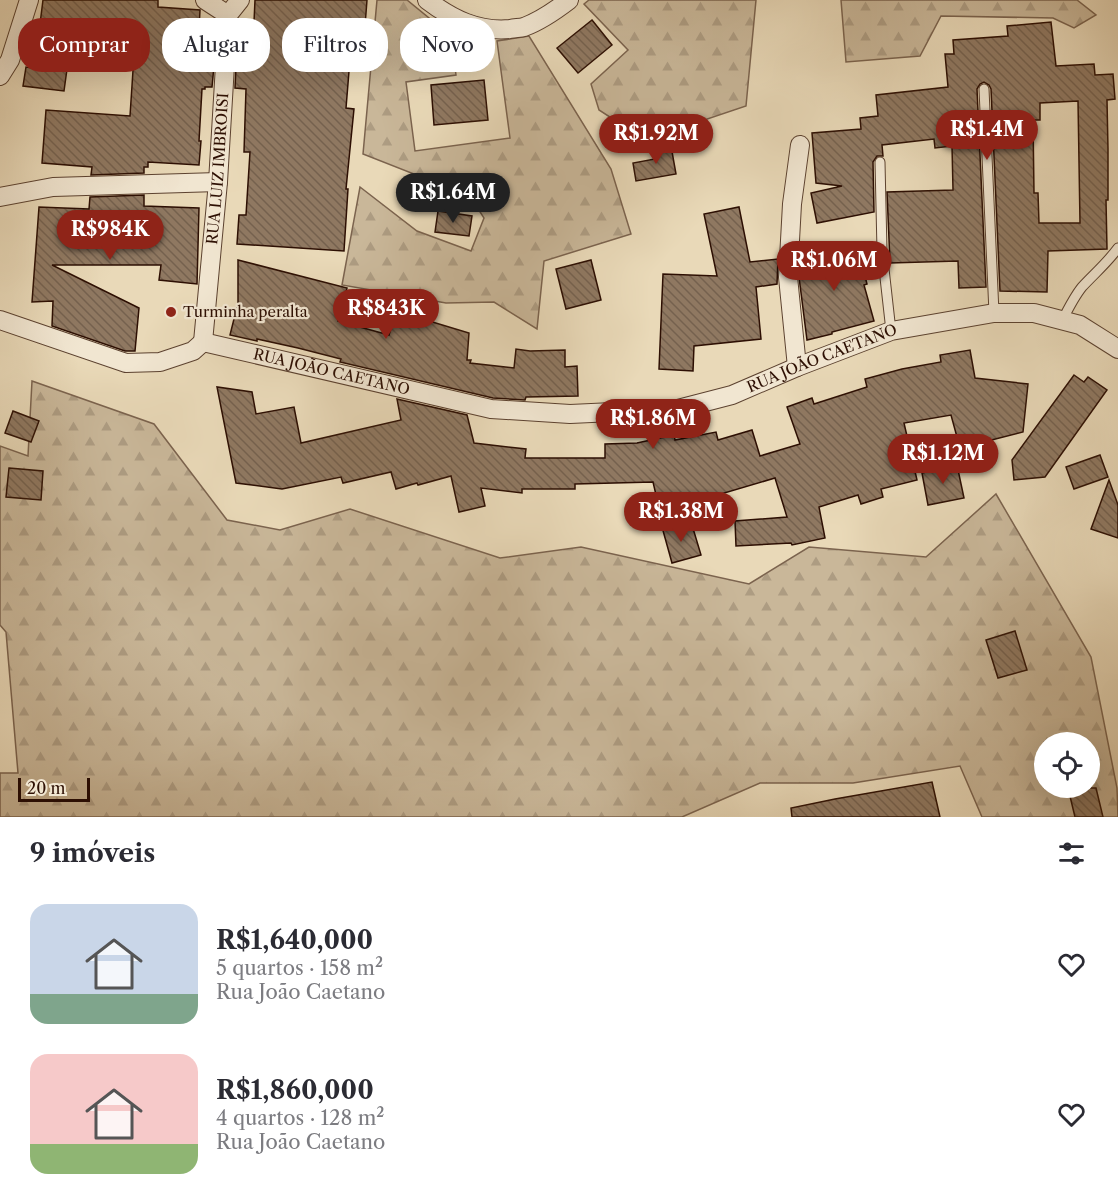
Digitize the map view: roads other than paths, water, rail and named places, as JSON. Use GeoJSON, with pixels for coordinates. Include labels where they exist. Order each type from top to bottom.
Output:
{"type":"FeatureCollection","features":[{"type":"Feature","properties":{"kind":"street"},"geometry":{"type":"LineString","coordinates":[[0,76],[10,60],[29,0]]}},
{"type":"Feature","properties":{"kind":"street"},"geometry":{"type":"LineString","coordinates":[[205,0],[228,15],[240,0]]}},
{"type":"Feature","properties":{"kind":"street"},"geometry":{"type":"LineString","coordinates":[[427,0],[443,12],[466,24],[496,30],[524,27],[569,0]]}},
{"type":"Feature","properties":{"kind":"street","name":"RUA LUIZ IMBROISI"},"geometry":{"type":"LineString","coordinates":[[203,342],[218,182],[228,15]]}},
{"type":"Feature","properties":{"kind":"street"},"geometry":{"type":"LineString","coordinates":[[796,367],[789,277],[792,204],[800,145]]}},
{"type":"Feature","properties":{"kind":"street"},"geometry":{"type":"LineString","coordinates":[[0,197],[53,187],[218,182]]}},
{"type":"Feature","properties":{"kind":"street","name":"RUA JOÃO CAETANO"},"geometry":{"type":"LineString","coordinates":[[203,342],[491,409],[570,414],[678,409],[732,395],[796,367],[891,331],[994,312],[1034,313],[1080,325],[1118,349]]}},
{"type":"Feature","properties":{"kind":"street"},"geometry":{"type":"LineString","coordinates":[[0,320],[126,363],[160,362],[193,351],[203,342]]}},
{"type":"Feature","properties":{"kind":"lane"},"geometry":{"type":"LineString","coordinates":[[984,89],[994,312]]}},
{"type":"Feature","properties":{"kind":"lane"},"geometry":{"type":"LineString","coordinates":[[880,162],[882,251],[891,331]]}},
{"type":"Feature","properties":{"kind":"lane"},"geometry":{"type":"LineString","coordinates":[[1062,321],[1082,288],[1110,260],[1118,248]]}},
{"type":"Feature","properties":{"kind":"place","name":"Turminha peralta"},"geometry":{"type":"Point","coordinates":[171,312]}}]}
